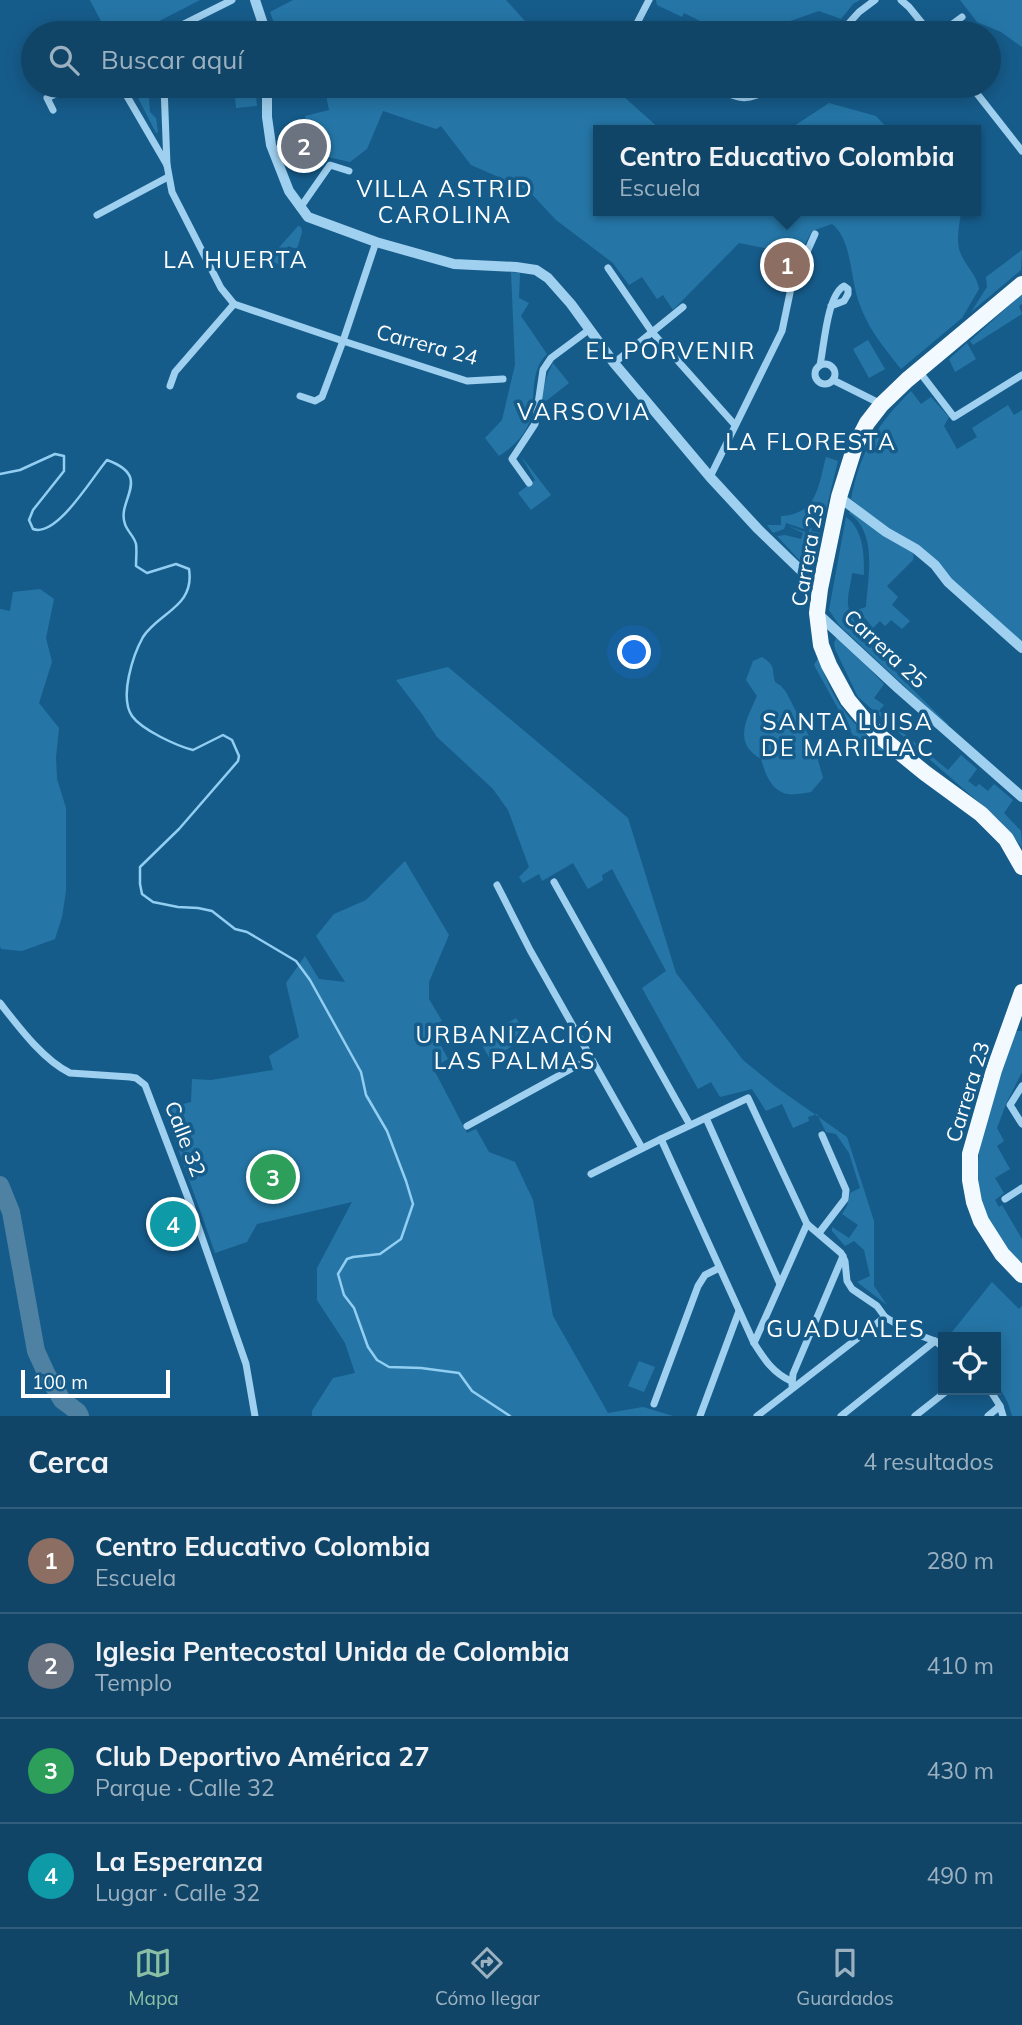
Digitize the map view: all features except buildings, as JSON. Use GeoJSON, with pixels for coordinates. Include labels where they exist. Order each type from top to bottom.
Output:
{"type":"FeatureCollection","features":[{"type":"Feature","properties":{"kind":"highway","name":"Carrera 23"},"geometry":{"type":"LineString","coordinates":[[1022,284],[918,370],[881,405],[867,423],[855,446],[839,497],[817,613],[821,645],[848,700],[882,738],[981,814],[1006,839],[1022,867]]}},
{"type":"Feature","properties":{"kind":"highway","name":"Carrera 23"},"geometry":{"type":"LineString","coordinates":[[1020,1003],[1016,1023],[977,1126],[970,1154],[970,1180],[981,1221],[1003,1254],[1022,1275]]}},
{"type":"Feature","properties":{"kind":"street"},"geometry":{"type":"LineString","coordinates":[[190,21],[232,0]]}},
{"type":"Feature","properties":{"kind":"street"},"geometry":{"type":"LineString","coordinates":[[255,0],[262,21]]}},
{"type":"Feature","properties":{"kind":"street"},"geometry":{"type":"LineString","coordinates":[[638,21],[649,0]]}},
{"type":"Feature","properties":{"kind":"street"},"geometry":{"type":"LineString","coordinates":[[851,21],[875,0]]}},
{"type":"Feature","properties":{"kind":"street"},"geometry":{"type":"LineString","coordinates":[[901,0],[920,21]]}},
{"type":"Feature","properties":{"kind":"street"},"geometry":{"type":"LineString","coordinates":[[956,21],[962,17]]}},
{"type":"Feature","properties":{"kind":"street"},"geometry":{"type":"LineString","coordinates":[[47,98],[53,110]]}},
{"type":"Feature","properties":{"kind":"street"},"geometry":{"type":"LineString","coordinates":[[128,98],[167,166]]}},
{"type":"Feature","properties":{"kind":"street"},"geometry":{"type":"LineString","coordinates":[[164,98],[167,166],[172,192],[221,288],[234,303],[175,372],[170,386]]}},
{"type":"Feature","properties":{"kind":"street"},"geometry":{"type":"LineString","coordinates":[[267,98],[271,145],[289,191],[308,217],[376,242],[454,264],[536,270],[548,278],[614,363],[709,477],[820,589]]}},
{"type":"Feature","properties":{"kind":"street"},"geometry":{"type":"LineString","coordinates":[[980,98],[1022,152]]}},
{"type":"Feature","properties":{"kind":"street"},"geometry":{"type":"LineString","coordinates":[[300,208],[330,165],[349,171]]}},
{"type":"Feature","properties":{"kind":"street"},"geometry":{"type":"LineString","coordinates":[[97,215],[168,177]]}},
{"type":"Feature","properties":{"kind":"street"},"geometry":{"type":"LineString","coordinates":[[709,477],[782,331],[791,288],[815,233]]}},
{"type":"Feature","properties":{"kind":"street"},"geometry":{"type":"LineString","coordinates":[[300,396],[315,401],[322,397],[376,242]]}},
{"type":"Feature","properties":{"kind":"street"},"geometry":{"type":"LineString","coordinates":[[608,268],[652,332],[735,425]]}},
{"type":"Feature","properties":{"kind":"street","name":"Carrera 24"},"geometry":{"type":"LineString","coordinates":[[234,303],[467,380],[503,379]]}},
{"type":"Feature","properties":{"kind":"street"},"geometry":{"type":"LineString","coordinates":[[820,365],[827,365],[835,373],[833,380],[827,384],[817,381],[815,373],[820,365],[831,306]]}},
{"type":"Feature","properties":{"kind":"street"},"geometry":{"type":"LineString","coordinates":[[614,363],[683,307]]}},
{"type":"Feature","properties":{"kind":"street"},"geometry":{"type":"LineString","coordinates":[[529,483],[512,459],[535,424],[543,370],[551,358],[590,329]]}},
{"type":"Feature","properties":{"kind":"street"},"geometry":{"type":"LineString","coordinates":[[918,370],[954,417],[1022,375]]}},
{"type":"Feature","properties":{"kind":"street"},"geometry":{"type":"LineString","coordinates":[[833,380],[881,405]]}},
{"type":"Feature","properties":{"kind":"street"},"geometry":{"type":"LineString","coordinates":[[839,497],[886,532],[926,557],[948,582],[1022,648]]}},
{"type":"Feature","properties":{"kind":"street","name":"Carrera 25"},"geometry":{"type":"LineString","coordinates":[[817,613],[1022,797]]}},
{"type":"Feature","properties":{"kind":"street"},"geometry":{"type":"LineString","coordinates":[[554,881],[690,1125]]}},
{"type":"Feature","properties":{"kind":"street"},"geometry":{"type":"LineString","coordinates":[[497,885],[530,950],[642,1148]]}},
{"type":"Feature","properties":{"kind":"street","name":"Calle 32"},"geometry":{"type":"LineString","coordinates":[[0,1003],[21,1030],[61,1069],[76,1074],[136,1078],[145,1085],[190,1203],[246,1364],[255,1416]]}},
{"type":"Feature","properties":{"kind":"street"},"geometry":{"type":"LineString","coordinates":[[467,1126],[591,1058]]}},
{"type":"Feature","properties":{"kind":"street","name":"Carrera 23"},"geometry":{"type":"LineString","coordinates":[[1022,1086],[1010,1105],[1022,1124]]}},
{"type":"Feature","properties":{"kind":"street"},"geometry":{"type":"LineString","coordinates":[[592,1174],[748,1098],[807,1224],[835,1246],[843,1256],[847,1281],[852,1289],[877,1306],[885,1317],[908,1331],[938,1344]]}},
{"type":"Feature","properties":{"kind":"street"},"geometry":{"type":"LineString","coordinates":[[706,1118],[780,1284]]}},
{"type":"Feature","properties":{"kind":"street"},"geometry":{"type":"LineString","coordinates":[[819,1233],[845,1199],[846,1191],[821,1135]]}},
{"type":"Feature","properties":{"kind":"street"},"geometry":{"type":"LineString","coordinates":[[661,1139],[754,1343],[769,1365],[792,1385]]}},
{"type":"Feature","properties":{"kind":"street"},"geometry":{"type":"LineString","coordinates":[[1005,1199],[1022,1188]]}},
{"type":"Feature","properties":{"kind":"street"},"geometry":{"type":"LineString","coordinates":[[754,1343],[807,1224]]}},
{"type":"Feature","properties":{"kind":"street"},"geometry":{"type":"LineString","coordinates":[[792,1385],[829,1285],[843,1256]]}},
{"type":"Feature","properties":{"kind":"street"},"geometry":{"type":"LineString","coordinates":[[654,1404],[698,1286],[705,1275],[719,1268]]}},
{"type":"Feature","properties":{"kind":"street"},"geometry":{"type":"LineString","coordinates":[[700,1416],[740,1311]]}},
{"type":"Feature","properties":{"kind":"street"},"geometry":{"type":"LineString","coordinates":[[757,1416],[792,1385],[885,1317]]}},
{"type":"Feature","properties":{"kind":"street"},"geometry":{"type":"LineString","coordinates":[[841,1416],[934,1341]]}},
{"type":"Feature","properties":{"kind":"street"},"geometry":{"type":"LineString","coordinates":[[915,1416],[942,1395]]}},
{"type":"Feature","properties":{"kind":"street"},"geometry":{"type":"LineString","coordinates":[[993,1395],[1003,1416]]}},
{"type":"Feature","properties":{"kind":"street"},"geometry":{"type":"LineString","coordinates":[[988,1416],[1000,1406]]}},
{"type":"Feature","properties":{"kind":"shaded area"},"geometry":{"type":"Polygon","coordinates":[[[90,0],[200,0],[159,21],[101,21],[90,0]]]}},
{"type":"Feature","properties":{"kind":"shaded area"},"geometry":{"type":"Polygon","coordinates":[[[293,0],[506,0],[525,21],[273,21],[270,12],[293,0]]]}},
{"type":"Feature","properties":{"kind":"shaded area"},"geometry":{"type":"Polygon","coordinates":[[[656,0],[860,0],[853,4],[841,19],[819,11],[790,21],[700,21],[684,13],[682,17],[657,5],[656,0]]]}},
{"type":"Feature","properties":{"kind":"shaded area"},"geometry":{"type":"Polygon","coordinates":[[[960,0],[1022,0],[1022,47],[1001,32],[1001,21],[976,21],[960,0]]]}},
{"type":"Feature","properties":{"kind":"shaded area"},"geometry":{"type":"Polygon","coordinates":[[[138,98],[149,98],[150,112],[156,118],[156,133],[138,98]]]}},
{"type":"Feature","properties":{"kind":"shaded area"},"geometry":{"type":"Polygon","coordinates":[[[235,98],[256,98],[257,106],[236,108],[235,98]]]}},
{"type":"Feature","properties":{"kind":"shaded area"},"geometry":{"type":"Polygon","coordinates":[[[326,98],[625,98],[655,125],[593,125],[593,216],[960,216],[959,249],[979,289],[962,318],[901,369],[864,315],[844,240],[832,224],[812,231],[799,255],[739,243],[673,310],[663,295],[657,299],[642,277],[629,285],[613,263],[556,220],[528,190],[471,165],[441,126],[436,129],[383,111],[367,149],[350,162],[323,156],[313,127],[306,129],[305,116],[329,110],[326,98]]]}},
{"type":"Feature","properties":{"kind":"shaded area"},"geometry":{"type":"Polygon","coordinates":[[[829,103],[876,116],[884,125],[796,125],[829,103]]]}},
{"type":"Feature","properties":{"kind":"shaded area"},"geometry":{"type":"Polygon","coordinates":[[[298,226],[302,232],[297,249],[288,246],[281,265],[268,260],[298,226]]]}},
{"type":"Feature","properties":{"kind":"shaded area"},"geometry":{"type":"Polygon","coordinates":[[[1022,250],[1021,270],[971,312],[987,287],[986,277],[1022,250]]]}},
{"type":"Feature","properties":{"kind":"shaded area"},"geometry":{"type":"Polygon","coordinates":[[[511,272],[520,273],[519,298],[529,303],[521,316],[547,354],[537,369],[529,423],[516,442],[499,456],[485,438],[502,420],[515,365],[511,272]]]}},
{"type":"Feature","properties":{"kind":"shaded area"},"geometry":{"type":"Polygon","coordinates":[[[1022,294],[1022,304],[1019,306],[1022,314],[973,345],[970,341],[1022,294]]]}},
{"type":"Feature","properties":{"kind":"shaded area"},"geometry":{"type":"Polygon","coordinates":[[[868,340],[885,369],[869,378],[853,349],[868,340]]]}},
{"type":"Feature","properties":{"kind":"shaded area"},"geometry":{"type":"Polygon","coordinates":[[[967,343],[976,359],[955,372],[949,359],[967,343]]]}},
{"type":"Feature","properties":{"kind":"shaded area"},"geometry":{"type":"Polygon","coordinates":[[[553,363],[569,383],[546,401],[543,415],[540,412],[544,387],[553,363]]]}},
{"type":"Feature","properties":{"kind":"shaded area"},"geometry":{"type":"Polygon","coordinates":[[[911,391],[921,404],[931,397],[949,417],[944,426],[957,449],[977,437],[972,428],[1008,405],[1014,415],[1022,410],[1022,643],[851,499],[872,439],[911,391]]]}},
{"type":"Feature","properties":{"kind":"shaded area"},"geometry":{"type":"Polygon","coordinates":[[[521,456],[551,495],[531,510],[518,493],[535,480],[521,456]]]}},
{"type":"Feature","properties":{"kind":"shaded area"},"geometry":{"type":"Polygon","coordinates":[[[826,457],[838,461],[821,530],[815,529],[816,524],[806,522],[804,529],[786,523],[784,529],[773,533],[767,525],[781,525],[781,516],[803,510],[814,497],[826,457]]]}},
{"type":"Feature","properties":{"kind":"shaded area"},"geometry":{"type":"Polygon","coordinates":[[[851,509],[914,552],[913,560],[887,586],[898,597],[892,605],[910,621],[902,629],[891,620],[885,626],[880,621],[873,628],[865,618],[860,623],[857,610],[866,607],[869,556],[864,532],[849,513],[851,509]]]}},
{"type":"Feature","properties":{"kind":"shaded area"},"geometry":{"type":"Polygon","coordinates":[[[846,517],[860,536],[864,559],[864,575],[852,573],[848,605],[853,618],[892,668],[949,725],[839,625],[829,610],[846,517]]]}},
{"type":"Feature","properties":{"kind":"shaded area"},"geometry":{"type":"Polygon","coordinates":[[[788,526],[808,533],[812,528],[811,531],[820,533],[813,554],[807,562],[802,563],[777,536],[801,539],[803,533],[788,526]]]}},
{"type":"Feature","properties":{"kind":"shaded area"},"geometry":{"type":"Polygon","coordinates":[[[40,589],[54,599],[46,638],[52,662],[39,703],[59,728],[56,757],[57,779],[66,808],[66,891],[55,939],[22,951],[1,949],[0,946],[0,609],[10,611],[13,592],[40,589]]]}},
{"type":"Feature","properties":{"kind":"shaded area"},"geometry":{"type":"Polygon","coordinates":[[[836,638],[884,684],[874,698],[884,705],[879,711],[892,718],[896,715],[902,717],[895,726],[948,770],[961,755],[977,769],[968,781],[976,787],[979,784],[988,791],[994,784],[1013,800],[1004,813],[1021,831],[1022,847],[998,819],[858,697],[835,649],[836,638]]]}},
{"type":"Feature","properties":{"kind":"shaded area"},"geometry":{"type":"Polygon","coordinates":[[[762,657],[772,666],[775,682],[786,692],[814,746],[823,778],[811,792],[791,794],[777,789],[767,775],[761,759],[752,752],[744,738],[746,722],[757,696],[746,680],[753,661],[762,657]]]}},
{"type":"Feature","properties":{"kind":"shaded area"},"geometry":{"type":"Polygon","coordinates":[[[818,658],[830,688],[844,710],[861,730],[886,750],[871,760],[857,743],[814,665],[818,658]]]}},
{"type":"Feature","properties":{"kind":"shaded area"},"geometry":{"type":"Polygon","coordinates":[[[448,667],[628,818],[676,973],[743,1060],[815,1115],[808,1117],[809,1121],[793,1128],[782,1104],[766,1111],[752,1089],[720,1097],[711,1082],[698,1089],[642,988],[666,971],[612,869],[602,875],[603,880],[588,889],[573,863],[542,881],[539,874],[523,883],[519,877],[529,867],[508,810],[493,789],[437,737],[396,680],[448,667]]]}},
{"type":"Feature","properties":{"kind":"shaded area"},"geometry":{"type":"Polygon","coordinates":[[[405,861],[449,935],[429,982],[429,999],[442,1021],[431,1027],[448,1059],[433,1068],[467,1133],[476,1129],[489,1152],[515,1162],[533,1200],[553,1316],[608,1413],[643,1407],[673,1416],[312,1416],[312,1411],[333,1378],[355,1373],[345,1343],[317,1300],[317,1268],[352,1202],[257,1224],[247,1242],[215,1253],[164,1109],[191,1102],[192,1079],[211,1080],[273,1070],[269,1056],[299,1037],[286,983],[305,956],[319,979],[345,982],[316,936],[334,914],[366,900],[405,861]]]}},
{"type":"Feature","properties":{"kind":"shaded area"},"geometry":{"type":"Polygon","coordinates":[[[516,1018],[528,1037],[490,1059],[479,1040],[516,1018]]]}},
{"type":"Feature","properties":{"kind":"shaded area"},"geometry":{"type":"Polygon","coordinates":[[[1016,1031],[1022,1031],[1022,1072],[997,1128],[1004,1141],[997,1146],[1010,1169],[995,1178],[1004,1193],[995,1200],[999,1207],[1002,1205],[1022,1239],[1022,1264],[994,1231],[983,1208],[978,1160],[988,1110],[1016,1031]]]}},
{"type":"Feature","properties":{"kind":"shaded area"},"geometry":{"type":"Polygon","coordinates":[[[818,1117],[847,1137],[874,1221],[874,1286],[887,1305],[857,1282],[870,1276],[864,1250],[854,1241],[845,1246],[832,1231],[832,1227],[849,1238],[858,1225],[842,1214],[850,1193],[860,1188],[849,1153],[836,1134],[826,1132],[818,1117]]]}},
{"type":"Feature","properties":{"kind":"shaded area"},"geometry":{"type":"Polygon","coordinates":[[[992,1282],[1019,1309],[1022,1306],[1022,1416],[1012,1416],[1001,1390],[1001,1332],[952,1332],[992,1282]]]}},
{"type":"Feature","properties":{"kind":"shaded area"},"geometry":{"type":"Polygon","coordinates":[[[639,1361],[655,1367],[644,1392],[628,1386],[639,1361]]]}},
{"type":"Feature","properties":{"kind":"waterway"},"geometry":{"type":"LineString","coordinates":[[0,474],[20,470],[55,454],[64,456],[64,471],[33,510],[29,520],[33,529],[42,529],[53,524],[74,504],[107,460],[121,467],[131,481],[124,515],[126,527],[136,544],[136,566],[147,573],[176,564],[189,569],[187,592],[174,608],[150,628],[139,645],[127,687],[128,708],[137,721],[169,741],[193,750],[223,735],[232,740],[239,756],[238,761],[179,829],[140,867],[142,894],[153,902],[212,911],[235,929],[247,932],[296,961],[310,980],[361,1072],[366,1095],[387,1131],[413,1204],[401,1239],[380,1254],[347,1259],[338,1274],[344,1295],[354,1308],[368,1347],[377,1360],[389,1367],[459,1373],[472,1391],[510,1416]]}},
{"type":"Feature","properties":{"kind":"waterway"},"geometry":{"type":"LineString","coordinates":[[0,1185],[11,1212],[36,1351],[62,1400],[80,1416]]}},
{"type":"Feature","properties":{"kind":"place","name":"Iglesia Pentecostal Unida de Colombia"},"geometry":{"type":"Point","coordinates":[304,146]}},
{"type":"Feature","properties":{"kind":"place","name":"Centro Educativo Colombia"},"geometry":{"type":"Point","coordinates":[787,265]}},
{"type":"Feature","properties":{"kind":"place","name":"Club Deportivo América 27"},"geometry":{"type":"Point","coordinates":[273,1177]}},
{"type":"Feature","properties":{"kind":"place","name":"La Esperanza"},"geometry":{"type":"Point","coordinates":[173,1224]}},
{"type":"Feature","properties":{"kind":"district","name":"VILLA ASTRID CAROLINA"},"geometry":{"type":"Point","coordinates":[445,202]}},
{"type":"Feature","properties":{"kind":"district","name":"LA HUERTA"},"geometry":{"type":"Point","coordinates":[236,260]}},
{"type":"Feature","properties":{"kind":"district","name":"EL PORVENIR"},"geometry":{"type":"Point","coordinates":[671,351]}},
{"type":"Feature","properties":{"kind":"district","name":"VARSOVIA"},"geometry":{"type":"Point","coordinates":[584,412]}},
{"type":"Feature","properties":{"kind":"district","name":"LA FLORESTA"},"geometry":{"type":"Point","coordinates":[811,442]}},
{"type":"Feature","properties":{"kind":"district","name":"SANTA LUISA DE MARILLAC"},"geometry":{"type":"Point","coordinates":[848,735]}},
{"type":"Feature","properties":{"kind":"district","name":"URBANIZACIÓN LAS PALMAS"},"geometry":{"type":"Point","coordinates":[515,1048]}},
{"type":"Feature","properties":{"kind":"district","name":"GUADUALES"},"geometry":{"type":"Point","coordinates":[846,1329]}}]}
